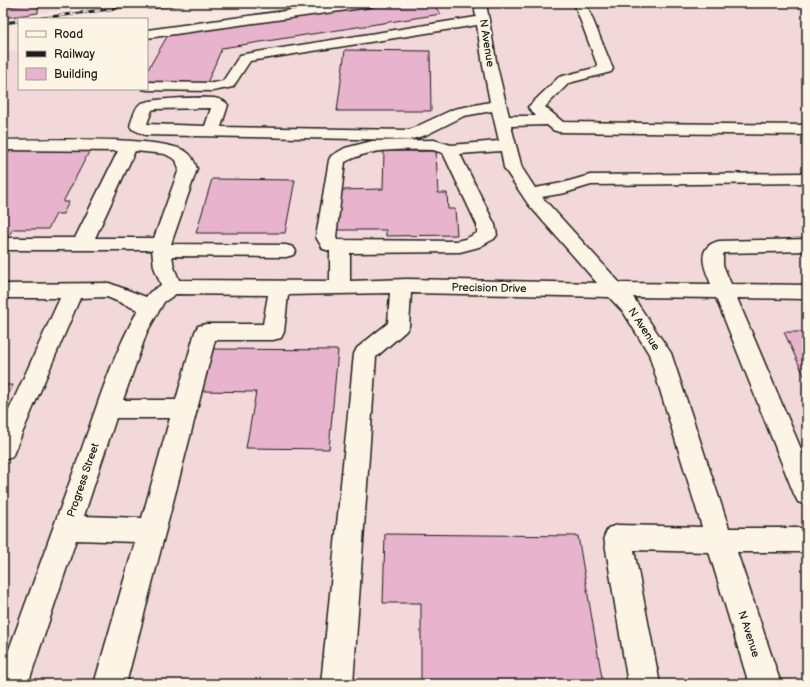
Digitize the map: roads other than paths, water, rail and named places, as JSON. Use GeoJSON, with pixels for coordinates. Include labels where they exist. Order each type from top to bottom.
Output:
{"type":"FeatureCollection","features":[{"type":"Feature","properties":{"kind":"street"},"geometry":{"type":"LineString","coordinates":[[148,34],[369,3]]}},
{"type":"Feature","properties":{"kind":"street"},"geometry":{"type":"LineString","coordinates":[[580,3],[606,68],[564,80],[536,107],[559,127],[807,130]]}},
{"type":"Feature","properties":{"kind":"street"},"geometry":{"type":"LineString","coordinates":[[148,86],[212,87],[228,84],[245,58],[434,26],[481,12]]}},
{"type":"Feature","properties":{"kind":"street","name":"N Avenue"},"geometry":{"type":"LineString","coordinates":[[481,12],[490,66],[513,168],[530,194],[559,229],[617,290],[631,308],[660,353],[765,684]]}},
{"type":"Feature","properties":{"kind":"street"},"geometry":{"type":"LineString","coordinates":[[212,131],[409,134],[420,132],[460,112],[501,113],[551,120]]}},
{"type":"Feature","properties":{"kind":"street"},"geometry":{"type":"LineString","coordinates":[[3,145],[129,146],[169,150],[182,156],[188,168],[162,247],[164,267],[172,287]]}},
{"type":"Feature","properties":{"kind":"street"},"geometry":{"type":"LineString","coordinates":[[450,150],[486,225],[487,235],[480,241],[467,246],[456,247],[330,246],[326,237],[337,160],[351,152],[372,146],[434,146],[450,150],[508,145]]}},
{"type":"Feature","properties":{"kind":"street"},"geometry":{"type":"LineString","coordinates":[[82,244],[129,146]]}},
{"type":"Feature","properties":{"kind":"street"},"geometry":{"type":"LineString","coordinates":[[530,194],[565,188],[590,180],[807,178]]}},
{"type":"Feature","properties":{"kind":"street"},"geometry":{"type":"LineString","coordinates":[[3,244],[82,244],[286,251]]}},
{"type":"Feature","properties":{"kind":"street"},"geometry":{"type":"LineString","coordinates":[[807,245],[719,247],[713,254],[713,266],[807,494]]}},
{"type":"Feature","properties":{"kind":"street"},"geometry":{"type":"LineString","coordinates":[[340,247],[340,288]]}},
{"type":"Feature","properties":{"kind":"street"},"geometry":{"type":"LineString","coordinates":[[336,684],[365,354],[398,326],[401,286]]}},
{"type":"Feature","properties":{"kind":"street","name":"Precision Drive"},"geometry":{"type":"LineString","coordinates":[[172,287],[340,288],[401,286],[724,292],[807,292]]}},
{"type":"Feature","properties":{"kind":"street","name":"Progress Street"},"geometry":{"type":"LineString","coordinates":[[12,684],[136,332],[157,297],[172,287]]}},
{"type":"Feature","properties":{"kind":"street"},"geometry":{"type":"LineString","coordinates":[[110,684],[206,332],[274,332],[279,287]]}},
{"type":"Feature","properties":{"kind":"street"},"geometry":{"type":"LineString","coordinates":[[3,291],[109,290],[150,307]]}},
{"type":"Feature","properties":{"kind":"street"},"geometry":{"type":"LineString","coordinates":[[3,450],[72,291]]}},
{"type":"Feature","properties":{"kind":"street"},"geometry":{"type":"LineString","coordinates":[[108,409],[185,409]]}},
{"type":"Feature","properties":{"kind":"street"},"geometry":{"type":"LineString","coordinates":[[66,528],[152,530]]}},
{"type":"Feature","properties":{"kind":"street"},"geometry":{"type":"LineString","coordinates":[[644,684],[618,537],[719,540],[807,540]]}},
{"type":"Feature","properties":{"kind":"railway"},"geometry":{"type":"LineString","coordinates":[[42,18],[154,3]]}},
{"type":"Feature","properties":{"kind":"railway"},"geometry":{"type":"LineString","coordinates":[[149,8],[187,3]]}},
{"type":"Feature","properties":{"kind":"railway"},"geometry":{"type":"LineString","coordinates":[[3,23],[18,21]]}}]}
